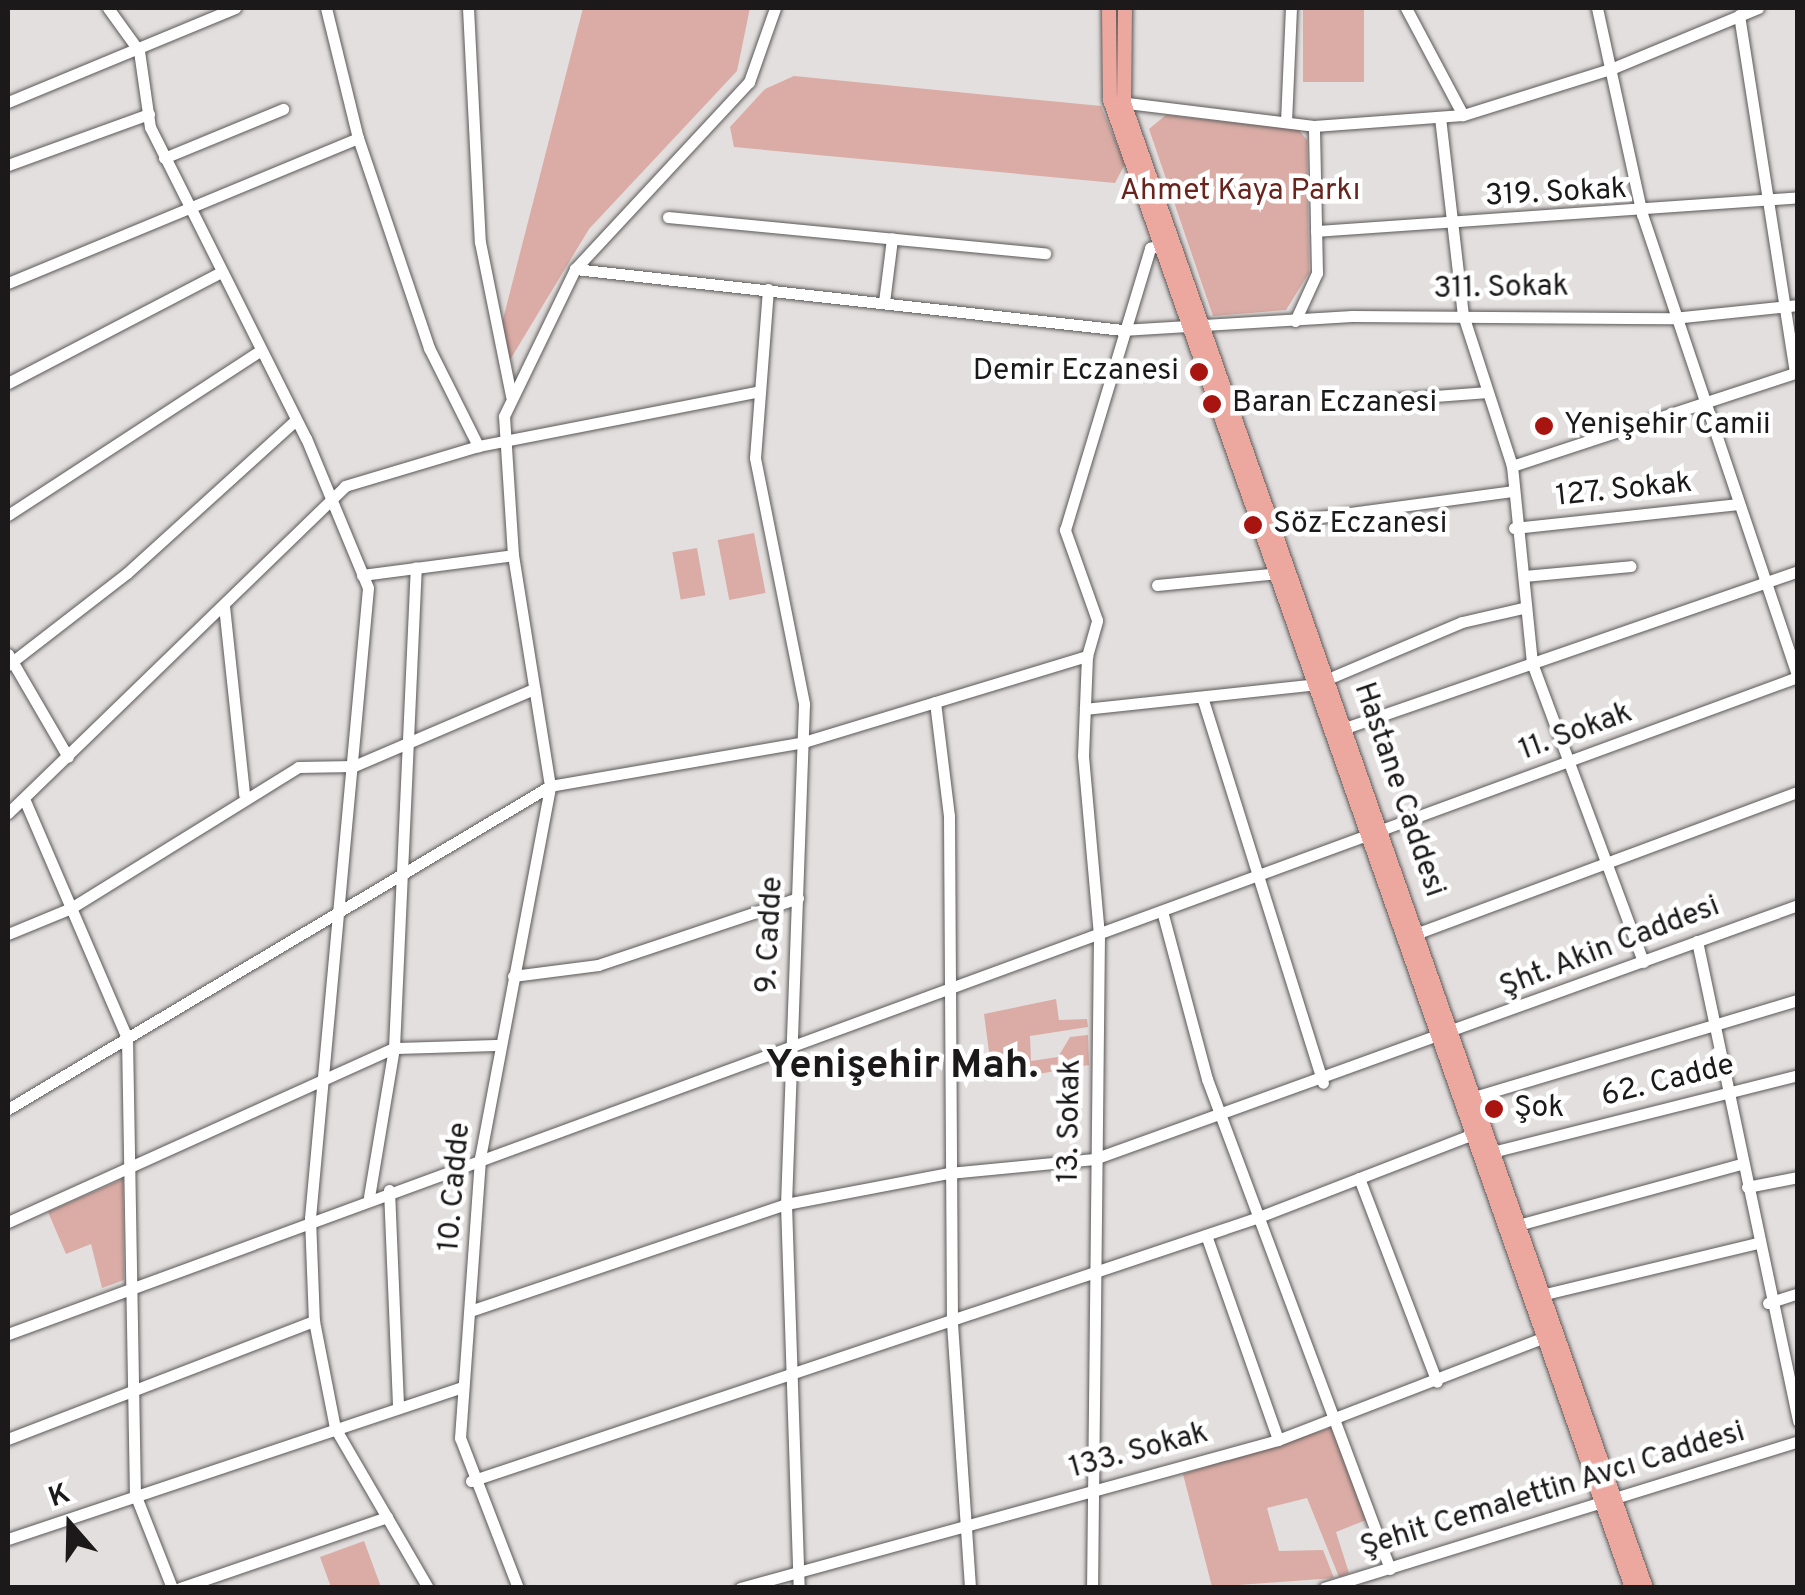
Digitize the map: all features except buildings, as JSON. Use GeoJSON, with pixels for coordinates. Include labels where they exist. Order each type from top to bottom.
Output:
{"type":"FeatureCollection","features":[{"type":"Feature","properties":{"kind":"main road","name":"Hastane Caddesi"},"geometry":{"type":"LineString","coordinates":[[1109,8],[1117,102],[1172,245],[1280,572],[1348,727],[1377,834],[1418,933],[1474,1134],[1542,1338],[1646,1588]]}},
{"type":"Feature","properties":{"kind":"main road","name":"Hastane Caddesi"},"geometry":{"type":"LineString","coordinates":[[1117,102],[1125,8]]}},
{"type":"Feature","properties":{"kind":"main road","name":"Hastane Caddesi"},"geometry":{"type":"LineString","coordinates":[[1198,324],[1276,523],[1325,681],[1447,1038],[1474,1097],[1518,1225],[1632,1588]]}},
{"type":"Feature","properties":{"kind":"street"},"geometry":{"type":"LineString","coordinates":[[108,8],[139,51],[149,114],[164,158],[296,420],[362,574],[344,908],[310,1218],[314,1322],[335,1428],[428,1588]]}},
{"type":"Feature","properties":{"kind":"street"},"geometry":{"type":"LineString","coordinates":[[8,102],[235,8]]}},
{"type":"Feature","properties":{"kind":"street"},"geometry":{"type":"LineString","coordinates":[[326,8],[358,138],[429,348],[478,446]]}},
{"type":"Feature","properties":{"kind":"street"},"geometry":{"type":"LineString","coordinates":[[468,8],[480,242],[511,396]]}},
{"type":"Feature","properties":{"kind":"street"},"geometry":{"type":"LineString","coordinates":[[550,786],[513,555],[500,442],[511,396],[576,269],[749,82],[774,8]]}},
{"type":"Feature","properties":{"kind":"street"},"geometry":{"type":"LineString","coordinates":[[1286,122],[1290,8]]}},
{"type":"Feature","properties":{"kind":"street"},"geometry":{"type":"LineString","coordinates":[[1406,8],[1463,114]]}},
{"type":"Feature","properties":{"kind":"street"},"geometry":{"type":"LineString","coordinates":[[1598,8],[1642,214],[1673,318],[1797,678]]}},
{"type":"Feature","properties":{"kind":"street"},"geometry":{"type":"LineString","coordinates":[[1117,102],[1314,126],[1463,114],[1613,68],[1758,8]]}},
{"type":"Feature","properties":{"kind":"street"},"geometry":{"type":"LineString","coordinates":[[1512,466],[1796,373],[1791,306],[1764,201],[1740,14]]}},
{"type":"Feature","properties":{"kind":"street"},"geometry":{"type":"LineString","coordinates":[[164,158],[283,109]]}},
{"type":"Feature","properties":{"kind":"street"},"geometry":{"type":"LineString","coordinates":[[8,165],[149,114]]}},
{"type":"Feature","properties":{"kind":"street"},"geometry":{"type":"LineString","coordinates":[[1440,116],[1464,315],[1512,466],[1514,528],[1524,576],[1522,608],[1532,663],[1643,962]]}},
{"type":"Feature","properties":{"kind":"street"},"geometry":{"type":"LineString","coordinates":[[1295,321],[1317,274],[1314,126]]}},
{"type":"Feature","properties":{"kind":"street"},"geometry":{"type":"LineString","coordinates":[[8,284],[358,138]]}},
{"type":"Feature","properties":{"kind":"street","name":"319. Sokak"},"geometry":{"type":"LineString","coordinates":[[1316,231],[1642,214],[1798,197]]}},
{"type":"Feature","properties":{"kind":"street"},"geometry":{"type":"LineString","coordinates":[[668,217],[1044,253]]}},
{"type":"Feature","properties":{"kind":"street"},"geometry":{"type":"LineString","coordinates":[[884,302],[892,238]]}},
{"type":"Feature","properties":{"kind":"street","name":"13. Sokak"},"geometry":{"type":"LineString","coordinates":[[1092,1588],[1099,935],[1085,709],[1088,656],[1096,620],[1065,530],[1122,330],[1150,248],[1172,245]]}},
{"type":"Feature","properties":{"kind":"street","name":"311. Sokak"},"geometry":{"type":"LineString","coordinates":[[576,269],[1122,330],[1464,315],[1673,318],[1791,306]]}},
{"type":"Feature","properties":{"kind":"street"},"geometry":{"type":"LineString","coordinates":[[8,384],[221,272]]}},
{"type":"Feature","properties":{"kind":"street","name":"9. Cadde"},"geometry":{"type":"LineString","coordinates":[[768,289],[755,458],[804,742],[786,1204],[793,1568],[799,1588]]}},
{"type":"Feature","properties":{"kind":"street"},"geometry":{"type":"LineString","coordinates":[[8,515],[261,350]]}},
{"type":"Feature","properties":{"kind":"street"},"geometry":{"type":"LineString","coordinates":[[8,813],[25,801],[224,606],[330,497],[478,446],[760,391]]}},
{"type":"Feature","properties":{"kind":"street"},"geometry":{"type":"LineString","coordinates":[[1328,404],[1486,392]]}},
{"type":"Feature","properties":{"kind":"street"},"geometry":{"type":"LineString","coordinates":[[68,757],[9,661],[296,420]]}},
{"type":"Feature","properties":{"kind":"street"},"geometry":{"type":"LineString","coordinates":[[1276,523],[1514,491]]}},
{"type":"Feature","properties":{"kind":"street","name":"127. Sokak"},"geometry":{"type":"LineString","coordinates":[[1514,528],[1740,504]]}},
{"type":"Feature","properties":{"kind":"street"},"geometry":{"type":"LineString","coordinates":[[362,574],[513,555]]}},
{"type":"Feature","properties":{"kind":"street"},"geometry":{"type":"LineString","coordinates":[[1524,576],[1631,566]]}},
{"type":"Feature","properties":{"kind":"street"},"geometry":{"type":"LineString","coordinates":[[369,1197],[394,1048],[416,568]]}},
{"type":"Feature","properties":{"kind":"street"},"geometry":{"type":"LineString","coordinates":[[1348,727],[1762,579],[1798,571]]}},
{"type":"Feature","properties":{"kind":"street"},"geometry":{"type":"LineString","coordinates":[[1157,585],[1280,572]]}},
{"type":"Feature","properties":{"kind":"street"},"geometry":{"type":"LineString","coordinates":[[224,606],[244,794]]}},
{"type":"Feature","properties":{"kind":"street"},"geometry":{"type":"LineString","coordinates":[[1085,709],[1203,700],[1325,681],[1462,622],[1522,608]]}},
{"type":"Feature","properties":{"kind":"street"},"geometry":{"type":"LineString","coordinates":[[8,1109],[550,786],[804,742],[1088,656]]}},
{"type":"Feature","properties":{"kind":"street","name":"11. Sokak"},"geometry":{"type":"LineString","coordinates":[[8,1334],[791,1040],[1099,935],[1797,678]]}},
{"type":"Feature","properties":{"kind":"street"},"geometry":{"type":"LineString","coordinates":[[8,934],[71,908],[244,794],[298,767],[354,766],[534,690]]}},
{"type":"Feature","properties":{"kind":"street"},"geometry":{"type":"LineString","coordinates":[[1203,700],[1252,876],[1323,1084]]}},
{"type":"Feature","properties":{"kind":"street"},"geometry":{"type":"LineString","coordinates":[[935,702],[950,816],[946,990],[948,1173],[962,1524],[970,1588]]}},
{"type":"Feature","properties":{"kind":"street","name":"10. Cadde"},"geometry":{"type":"LineString","coordinates":[[518,1588],[471,1480],[460,1438],[462,1387],[480,1158],[498,1045],[550,786]]}},
{"type":"Feature","properties":{"kind":"street"},"geometry":{"type":"LineString","coordinates":[[1418,933],[1798,792]]}},
{"type":"Feature","properties":{"kind":"street"},"geometry":{"type":"LineString","coordinates":[[25,801],[127,1038],[135,1494],[172,1588]]}},
{"type":"Feature","properties":{"kind":"street"},"geometry":{"type":"LineString","coordinates":[[514,976],[561,974],[798,898]]}},
{"type":"Feature","properties":{"kind":"street","name":"Şht. Akin Caddesi"},"geometry":{"type":"LineString","coordinates":[[470,1312],[786,1204],[948,1173],[1094,1159],[1323,1084],[1798,906]]}},
{"type":"Feature","properties":{"kind":"street"},"geometry":{"type":"LineString","coordinates":[[1162,911],[1222,1117],[1338,1419],[1390,1569]]}},
{"type":"Feature","properties":{"kind":"street"},"geometry":{"type":"LineString","coordinates":[[1697,941],[1768,1302],[1798,1422]]}},
{"type":"Feature","properties":{"kind":"street"},"geometry":{"type":"LineString","coordinates":[[1474,1097],[1798,1000]]}},
{"type":"Feature","properties":{"kind":"street"},"geometry":{"type":"LineString","coordinates":[[8,1222],[127,1162],[326,1081],[394,1048],[498,1045]]}},
{"type":"Feature","properties":{"kind":"street","name":"62. Cadde"},"geometry":{"type":"LineString","coordinates":[[1492,1152],[1798,1076]]}},
{"type":"Feature","properties":{"kind":"street"},"geometry":{"type":"LineString","coordinates":[[471,1480],[952,1323],[1096,1269],[1259,1217],[1474,1134]]}},
{"type":"Feature","properties":{"kind":"street"},"geometry":{"type":"LineString","coordinates":[[1518,1225],[1740,1164]]}},
{"type":"Feature","properties":{"kind":"street"},"geometry":{"type":"LineString","coordinates":[[1747,1187],[1798,1177]]}},
{"type":"Feature","properties":{"kind":"street"},"geometry":{"type":"LineString","coordinates":[[1359,1178],[1437,1382]]}},
{"type":"Feature","properties":{"kind":"street"},"geometry":{"type":"LineString","coordinates":[[389,1190],[398,1408]]}},
{"type":"Feature","properties":{"kind":"street"},"geometry":{"type":"LineString","coordinates":[[1206,1234],[1278,1440]]}},
{"type":"Feature","properties":{"kind":"street"},"geometry":{"type":"LineString","coordinates":[[1540,1295],[1757,1243]]}},
{"type":"Feature","properties":{"kind":"street"},"geometry":{"type":"LineString","coordinates":[[1768,1302],[1798,1293]]}},
{"type":"Feature","properties":{"kind":"street"},"geometry":{"type":"LineString","coordinates":[[8,1439],[314,1322]]}},
{"type":"Feature","properties":{"kind":"street","name":"133. Sokak"},"geometry":{"type":"LineString","coordinates":[[740,1588],[793,1568],[1278,1440],[1437,1382],[1542,1338]]}},
{"type":"Feature","properties":{"kind":"street"},"geometry":{"type":"LineString","coordinates":[[8,1539],[462,1387]]}},
{"type":"Feature","properties":{"kind":"street","name":"Şehit Cemalettin Avcı Caddesi"},"geometry":{"type":"LineString","coordinates":[[1324,1588],[1798,1441]]}},
{"type":"Feature","properties":{"kind":"street"},"geometry":{"type":"LineString","coordinates":[[180,1588],[387,1517]]}},
{"type":"Feature","properties":{"kind":"green space"},"geometry":{"type":"Polygon","coordinates":[[[583,8],[750,8],[737,71],[589,229],[507,365],[502,323],[583,8]]]}},
{"type":"Feature","properties":{"kind":"green space"},"geometry":{"type":"Polygon","coordinates":[[[1303,8],[1364,8],[1364,82],[1303,82],[1303,8]]]}},
{"type":"Feature","properties":{"kind":"green space"},"geometry":{"type":"Polygon","coordinates":[[[794,76],[1101,106],[1125,164],[1115,183],[734,147],[730,127],[765,89],[794,76]]]}},
{"type":"Feature","properties":{"kind":"green space","name":"Ahmet Kaya Parkı"},"geometry":{"type":"Polygon","coordinates":[[[1166,115],[1299,130],[1307,140],[1309,273],[1286,310],[1213,316],[1149,129],[1166,115]]]}},
{"type":"Feature","properties":{"kind":"green space"},"geometry":{"type":"Polygon","coordinates":[[[754,533],[766,593],[729,600],[718,540],[754,533]]]}},
{"type":"Feature","properties":{"kind":"green space"},"geometry":{"type":"Polygon","coordinates":[[[697,548],[705,595],[681,600],[672,552],[697,548]]]}},
{"type":"Feature","properties":{"kind":"green space"},"geometry":{"type":"Polygon","coordinates":[[[1056,999],[1059,1020],[1087,1019],[1088,1027],[1030,1036],[1031,1061],[1058,1057],[1070,1037],[1088,1035],[1089,1065],[993,1082],[984,1014],[1056,999]]]}},
{"type":"Feature","properties":{"kind":"green space"},"geometry":{"type":"Polygon","coordinates":[[[123,1179],[124,1280],[102,1288],[91,1244],[66,1254],[48,1212],[123,1179]]]}},
{"type":"Feature","properties":{"kind":"green space"},"geometry":{"type":"Polygon","coordinates":[[[1331,1428],[1366,1520],[1336,1532],[1349,1573],[1339,1577],[1307,1498],[1267,1508],[1279,1551],[1323,1550],[1334,1578],[1212,1587],[1183,1474],[1331,1428]]]}},
{"type":"Feature","properties":{"kind":"green space"},"geometry":{"type":"Polygon","coordinates":[[[364,1541],[381,1587],[331,1587],[320,1557],[364,1541]]]}},
{"type":"Feature","properties":{"kind":"place","name":"Demir Eczanesi"},"geometry":{"type":"Point","coordinates":[1199,372]}},
{"type":"Feature","properties":{"kind":"place","name":"Baran Eczanesi"},"geometry":{"type":"Point","coordinates":[1212,404]}},
{"type":"Feature","properties":{"kind":"place","name":"Yenişehir Camii"},"geometry":{"type":"Point","coordinates":[1544,426]}},
{"type":"Feature","properties":{"kind":"place","name":"Söz Eczanesi"},"geometry":{"type":"Point","coordinates":[1253,525]}},
{"type":"Feature","properties":{"kind":"place","name":"Şok"},"geometry":{"type":"Point","coordinates":[1494,1109]}},
{"type":"Feature","properties":{"kind":"district","name":"Yenişehir Mah."},"geometry":{"type":"Point","coordinates":[902,1067]}}]}
